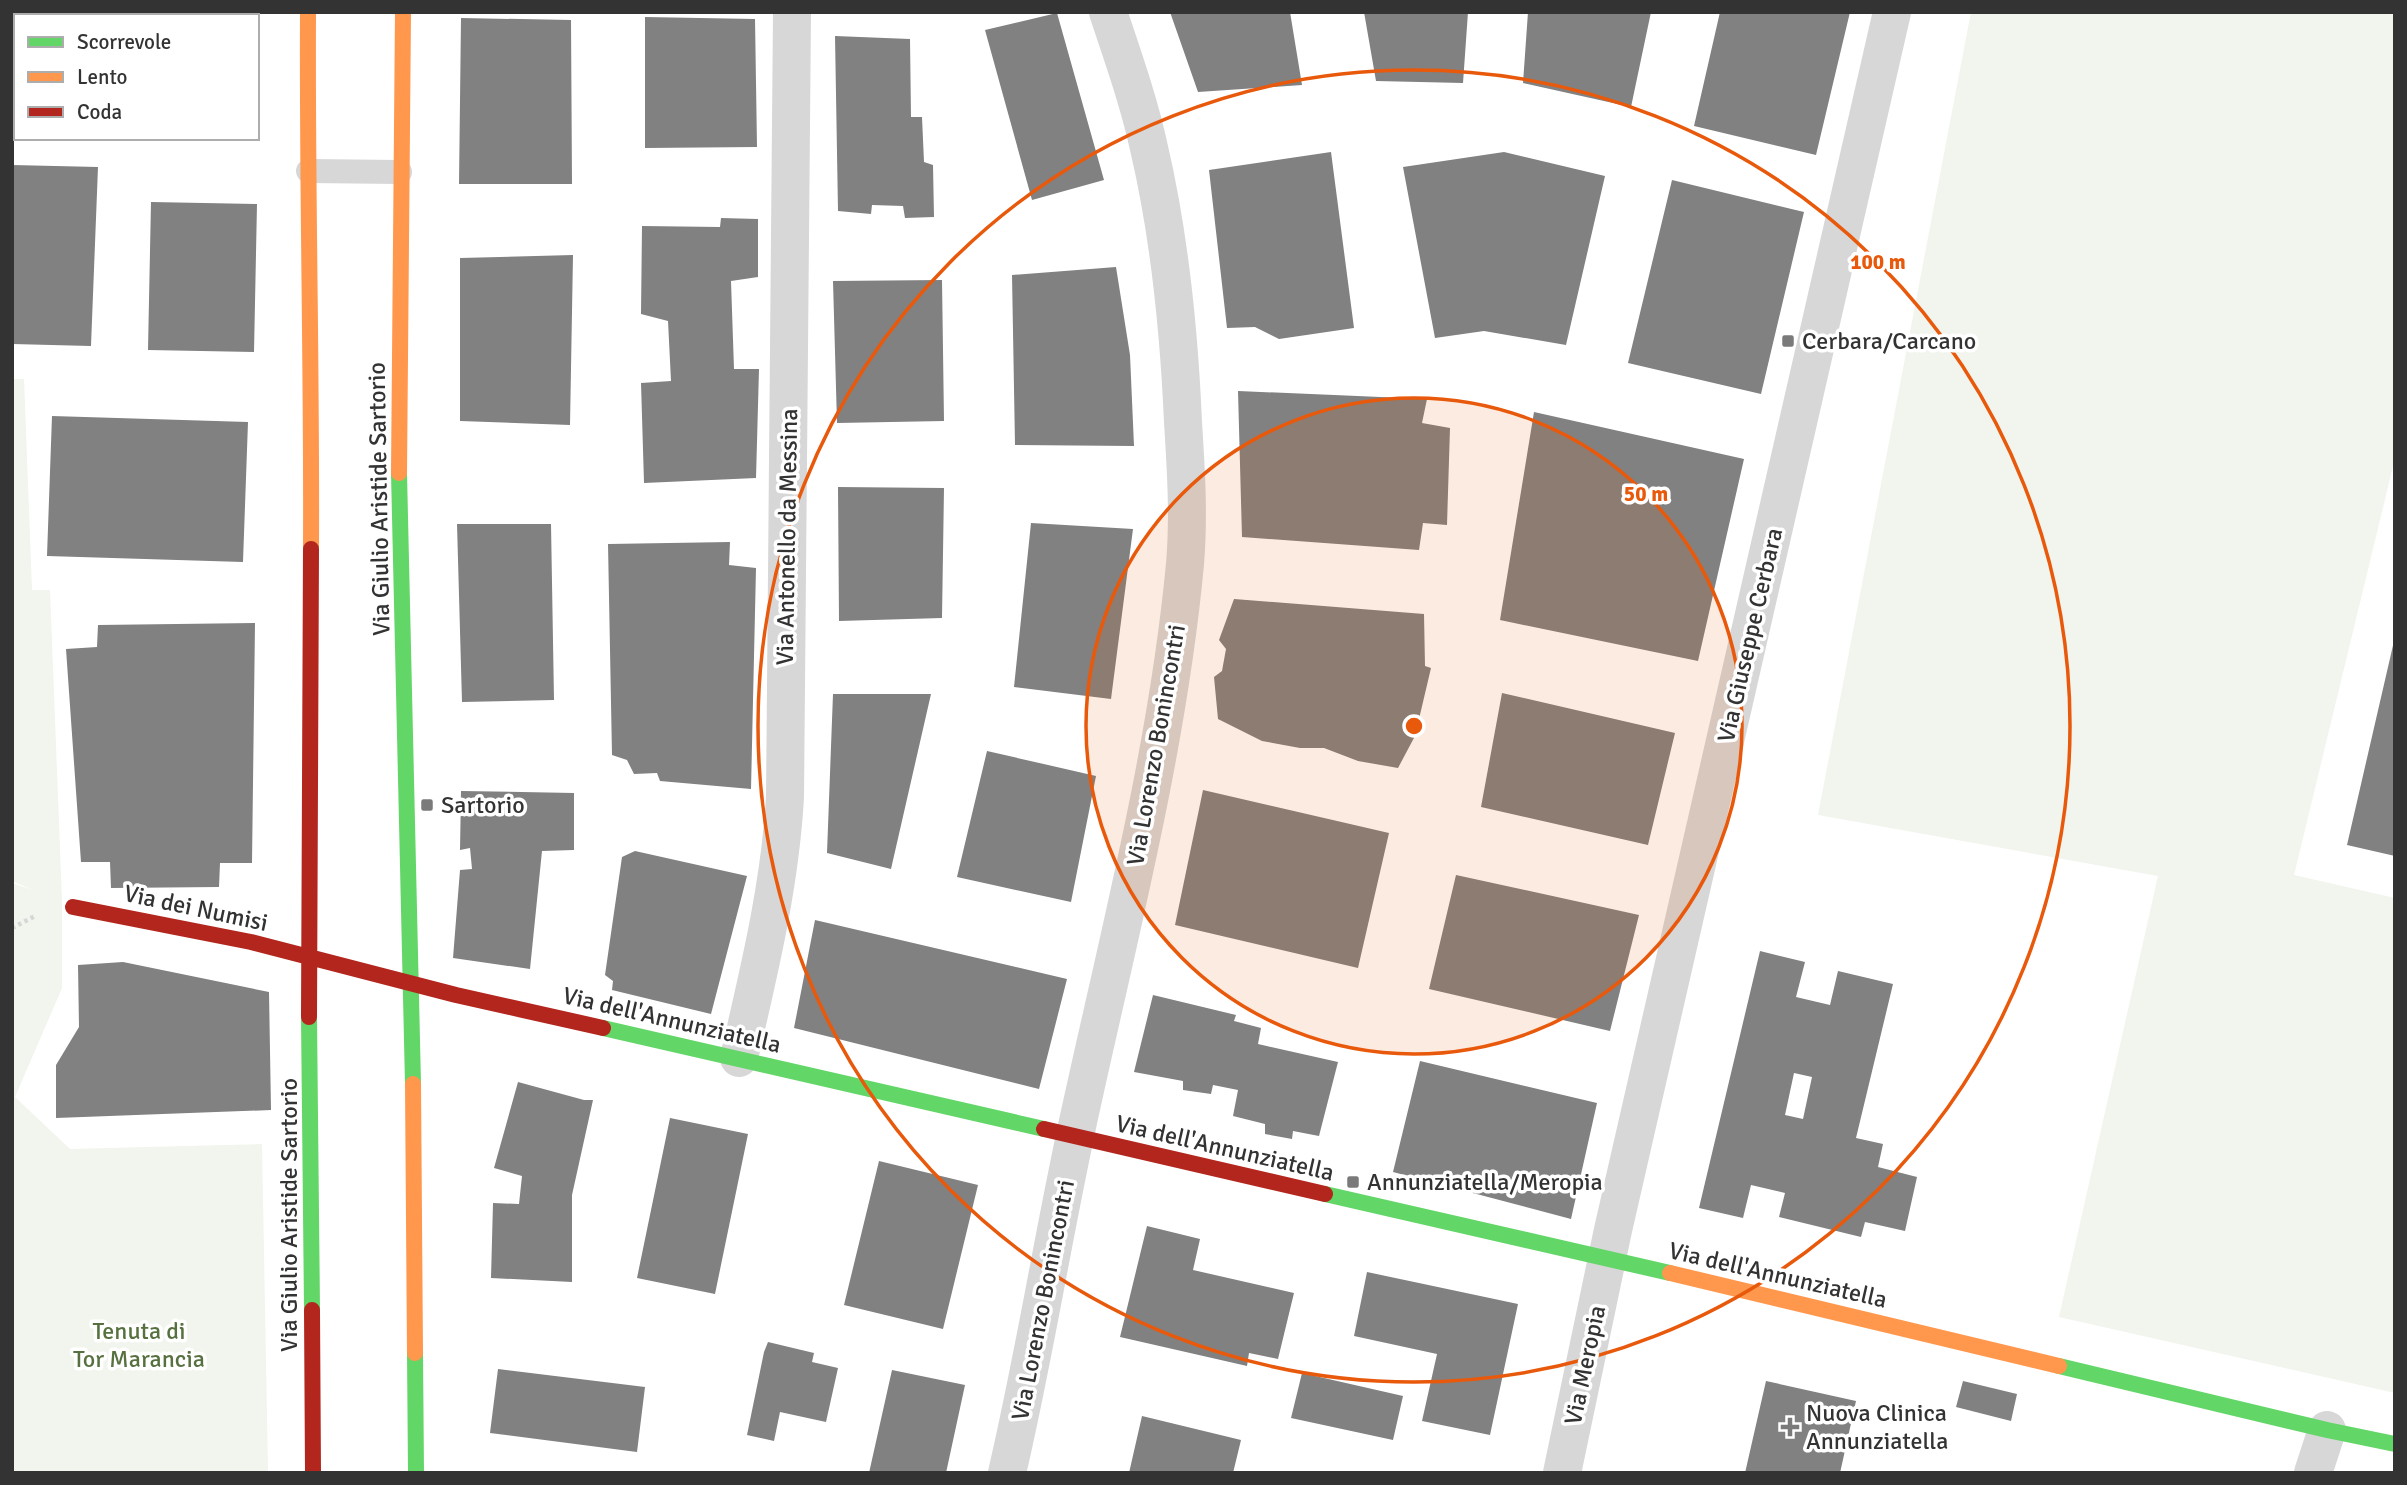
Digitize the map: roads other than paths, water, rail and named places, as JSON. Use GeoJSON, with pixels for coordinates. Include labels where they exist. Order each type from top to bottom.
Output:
{"type":"FeatureCollection","features":[{"type":"Feature","properties":{"kind":"street","name":"Via Giulio Aristide Sartorio"},"geometry":{"type":"LineString","coordinates":[[308,12],[312,424],[309,957],[313,1473]]}},
{"type":"Feature","properties":{"kind":"street","name":"Via Giulio Aristide Sartorio"},"geometry":{"type":"LineString","coordinates":[[403,12],[400,506],[412,985],[416,1473]]}},
{"type":"Feature","properties":{"kind":"street","name":"Via Antonello da Messina"},"geometry":{"type":"LineString","coordinates":[[739,1058],[776,888],[785,797],[792,12]]}},
{"type":"Feature","properties":{"kind":"street","name":"Via Lorenzo Bonincontri"},"geometry":{"type":"LineString","coordinates":[[1007,1473],[1158,751],[1180,606],[1187,520],[1180,366],[1161,202],[1139,110],[1108,12]]}},
{"type":"Feature","properties":{"kind":"street","name":"Via Giuseppe Cerbara"},"geometry":{"type":"LineString","coordinates":[[1608,1258],[1892,12]]}},
{"type":"Feature","properties":{"kind":"street","name":"Via dei Numisi"},"geometry":{"type":"LineString","coordinates":[[72,907],[199,931],[309,957]]}},
{"type":"Feature","properties":{"kind":"street"},"geometry":{"type":"LineString","coordinates":[[309,957],[412,985]]}},
{"type":"Feature","properties":{"kind":"street","name":"Via dell'Annunziatella"},"geometry":{"type":"LineString","coordinates":[[412,985],[1608,1258],[2326,1430],[2395,1444]]}},
{"type":"Feature","properties":{"kind":"street","name":"Via Meropia"},"geometry":{"type":"LineString","coordinates":[[1562,1473],[1608,1258]]}},
{"type":"Feature","properties":{"kind":"street"},"geometry":{"type":"LineString","coordinates":[[2313,1473],[2326,1430]]}},
{"type":"Feature","properties":{"kind":"lane"},"geometry":{"type":"LineString","coordinates":[[308,171],[400,172]]}},
{"type":"Feature","properties":{"kind":"place","name":"Cerbara/Carcano"},"geometry":{"type":"Point","coordinates":[1788,341]}},
{"type":"Feature","properties":{"kind":"place","name":"Sartorio"},"geometry":{"type":"Point","coordinates":[427,805]}},
{"type":"Feature","properties":{"kind":"place","name":"Annunziatella/Meropia"},"geometry":{"type":"Point","coordinates":[1353,1182]}},
{"type":"Feature","properties":{"kind":"place","name":"Nuova Clinica Annunziatella"},"geometry":{"type":"Point","coordinates":[1790,1427]}},
{"type":"Feature","properties":{"kind":"park label","name":"Tenuta di Tor Marancia"},"geometry":{"type":"Point","coordinates":[139,1345]}}]}
